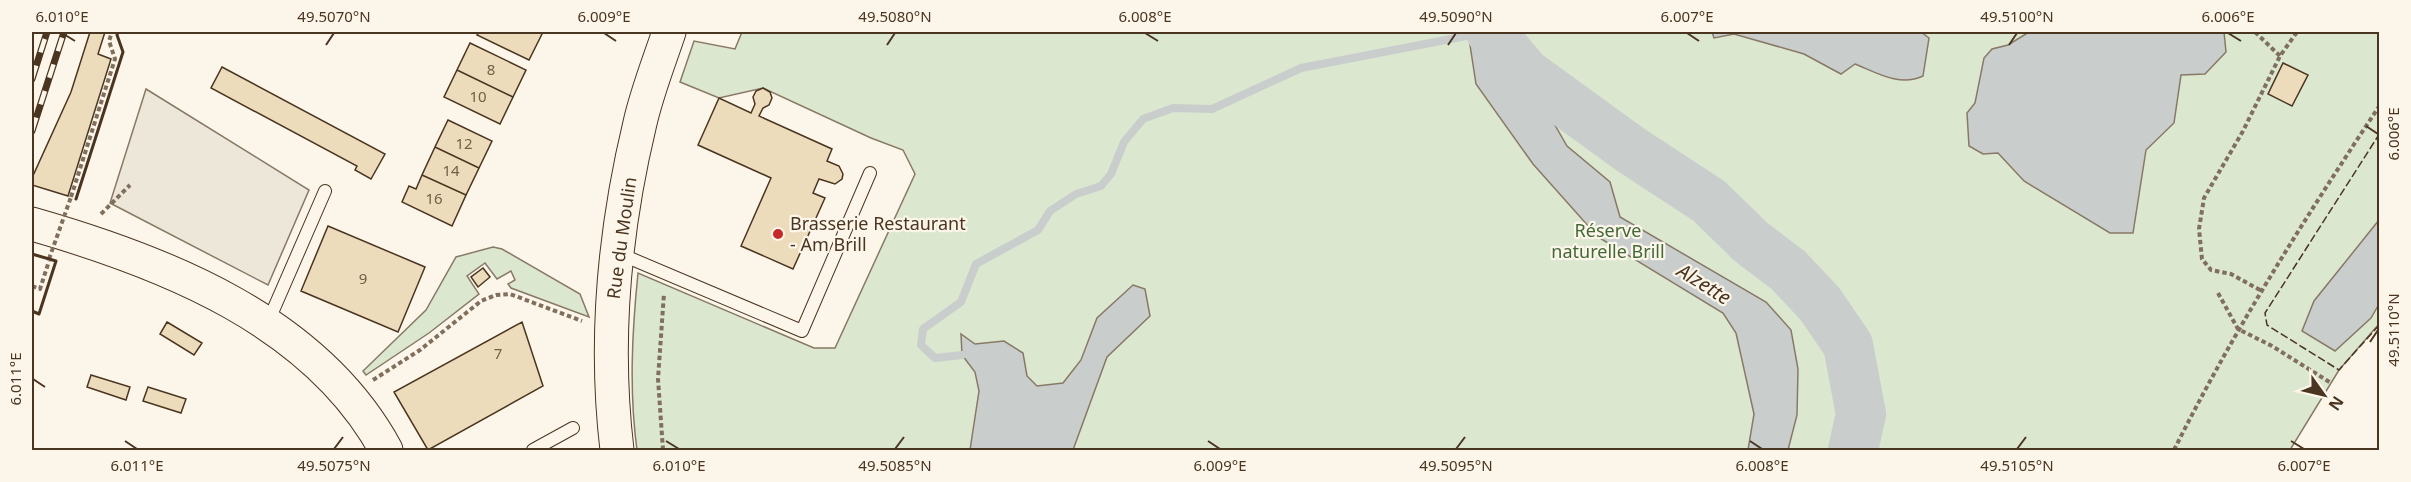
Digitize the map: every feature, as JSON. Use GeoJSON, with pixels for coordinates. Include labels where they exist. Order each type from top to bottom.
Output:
{"type":"FeatureCollection","features":[{"type":"Feature","properties":{"kind":"street","name":"Rue du Moulin"},"geometry":{"type":"LineString","coordinates":[[618,450],[612,406],[610,332],[616,252],[640,122],[669,32]]}},
{"type":"Feature","properties":{"kind":"street"},"geometry":{"type":"LineString","coordinates":[[32,224],[127,255],[175,275],[267,324],[323,370],[350,400],[386,450]]}},
{"type":"Feature","properties":{"kind":"lane"},"geometry":{"type":"LineString","coordinates":[[616,252],[802,332],[870,173]]}},
{"type":"Feature","properties":{"kind":"lane"},"geometry":{"type":"LineString","coordinates":[[267,324],[325,192]]}},
{"type":"Feature","properties":{"kind":"lane"},"geometry":{"type":"LineString","coordinates":[[533,450],[573,429]]}},
{"type":"Feature","properties":{"kind":"path"},"geometry":{"type":"LineString","coordinates":[[32,286],[40,289],[115,59],[109,41],[112,32]]}},
{"type":"Feature","properties":{"kind":"path"},"geometry":{"type":"LineString","coordinates":[[2255,32],[2280,56]]}},
{"type":"Feature","properties":{"kind":"path"},"geometry":{"type":"LineString","coordinates":[[2260,290],[2231,274],[2211,270],[2202,259],[2199,229],[2204,198],[2243,131],[2280,56],[2297,32]]}},
{"type":"Feature","properties":{"kind":"path"},"geometry":{"type":"LineString","coordinates":[[2174,450],[2260,290],[2379,105]]}},
{"type":"Feature","properties":{"kind":"path"},"geometry":{"type":"LineString","coordinates":[[97,218],[130,185]]}},
{"type":"Feature","properties":{"kind":"path"},"geometry":{"type":"LineString","coordinates":[[663,450],[658,379],[665,272]]}},
{"type":"Feature","properties":{"kind":"path"},"geometry":{"type":"LineString","coordinates":[[2218,293],[2238,328],[2272,346],[2331,383]]}},
{"type":"Feature","properties":{"kind":"path"},"geometry":{"type":"LineString","coordinates":[[370,382],[420,350],[481,301],[496,294],[510,294],[610,332]]}},
{"type":"Feature","properties":{"kind":"green space","name":"Réserve naturelle Brill"},"geometry":{"type":"Polygon","coordinates":[[[742,32],[2379,32],[2379,324],[2339,370],[2290,450],[637,450],[632,362],[638,273],[814,348],[835,348],[915,174],[903,150],[871,138],[763,88],[719,98],[680,82],[694,41],[735,49],[742,32]]]}},
{"type":"Feature","properties":{"kind":"green space"},"geometry":{"type":"Polygon","coordinates":[[[493,247],[502,249],[580,294],[589,317],[511,288],[508,284],[515,280],[511,271],[497,279],[485,263],[467,276],[479,294],[429,333],[366,375],[363,371],[426,310],[456,257],[493,247]]]}},
{"type":"Feature","properties":{"kind":"shaded area"},"geometry":{"type":"Polygon","coordinates":[[[146,89],[309,190],[268,285],[110,203],[146,89]]]}},
{"type":"Feature","properties":{"kind":"water","name":"Alzette"},"geometry":{"type":"Polygon","coordinates":[[[1468,32],[1509,32],[1525,73],[1567,146],[1610,182],[1620,217],[1766,302],[1791,330],[1798,369],[1797,415],[1788,450],[1748,450],[1754,414],[1736,333],[1723,313],[1598,237],[1533,164],[1476,84],[1468,32]]]}},
{"type":"Feature","properties":{"kind":"water"},"geometry":{"type":"Polygon","coordinates":[[[1712,32],[1921,32],[1929,38],[1923,76],[1906,80],[1889,78],[1855,64],[1841,74],[1804,54],[1734,34],[1714,38],[1712,32]]]}},
{"type":"Feature","properties":{"kind":"water"},"geometry":{"type":"Polygon","coordinates":[[[2029,32],[2224,32],[2226,52],[2205,74],[2181,75],[2174,123],[2146,150],[2133,233],[2110,233],[2024,181],[1998,153],[1983,154],[1969,146],[1967,113],[1975,103],[1984,58],[1992,49],[2008,45],[2029,32]]]}},
{"type":"Feature","properties":{"kind":"water"},"geometry":{"type":"Polygon","coordinates":[[[2379,220],[2379,304],[2371,318],[2335,351],[2302,331],[2314,301],[2379,220]]]}},
{"type":"Feature","properties":{"kind":"water"},"geometry":{"type":"Polygon","coordinates":[[[1133,285],[1145,289],[1150,316],[1107,357],[1073,450],[970,450],[979,391],[975,372],[962,355],[961,334],[975,344],[1004,341],[1023,353],[1027,376],[1037,386],[1063,383],[1081,360],[1097,318],[1133,285]]]}},
{"type":"Feature","properties":{"kind":"building"},"geometry":{"type":"Polygon","coordinates":[[[90,32],[105,32],[98,54],[111,59],[68,196],[32,185],[32,178],[71,92],[90,32]]]}},
{"type":"Feature","properties":{"kind":"building"},"geometry":{"type":"Polygon","coordinates":[[[479,32],[543,32],[529,60],[477,35],[479,32]]]}},
{"type":"Feature","properties":{"kind":"building"},"geometry":{"type":"Polygon","coordinates":[[[470,43],[526,70],[513,97],[457,70],[470,43]]]}},
{"type":"Feature","properties":{"kind":"building"},"geometry":{"type":"Polygon","coordinates":[[[2283,63],[2308,75],[2292,106],[2268,94],[2283,63]]]}},
{"type":"Feature","properties":{"kind":"building"},"geometry":{"type":"Polygon","coordinates":[[[222,67],[385,154],[371,179],[355,170],[357,166],[211,88],[222,67]]]}},
{"type":"Feature","properties":{"kind":"building"},"geometry":{"type":"Polygon","coordinates":[[[457,70],[513,97],[500,124],[444,97],[457,70]]]}},
{"type":"Feature","properties":{"kind":"building"},"geometry":{"type":"Polygon","coordinates":[[[763,88],[770,92],[772,98],[759,116],[832,149],[827,161],[839,166],[843,174],[842,179],[835,184],[819,179],[813,193],[825,198],[793,269],[741,246],[771,178],[698,145],[719,98],[751,113],[755,104],[753,97],[756,91],[763,88]]]}},
{"type":"Feature","properties":{"kind":"building"},"geometry":{"type":"Polygon","coordinates":[[[448,120],[492,141],[479,168],[435,147],[448,120]]]}},
{"type":"Feature","properties":{"kind":"building"},"geometry":{"type":"Polygon","coordinates":[[[435,147],[479,168],[466,195],[422,175],[435,147]]]}},
{"type":"Feature","properties":{"kind":"building"},"geometry":{"type":"Polygon","coordinates":[[[422,175],[466,195],[452,226],[402,202],[409,186],[416,189],[422,175]]]}},
{"type":"Feature","properties":{"kind":"building"},"geometry":{"type":"Polygon","coordinates":[[[328,226],[425,267],[398,332],[301,291],[328,226]]]}},
{"type":"Feature","properties":{"kind":"building"},"geometry":{"type":"Polygon","coordinates":[[[483,268],[490,277],[478,287],[471,277],[483,268]]]}},
{"type":"Feature","properties":{"kind":"building"},"geometry":{"type":"Polygon","coordinates":[[[167,322],[202,343],[194,355],[160,334],[167,322]]]}},
{"type":"Feature","properties":{"kind":"building"},"geometry":{"type":"Polygon","coordinates":[[[522,322],[543,386],[428,450],[394,392],[522,322]]]}},
{"type":"Feature","properties":{"kind":"building"},"geometry":{"type":"Polygon","coordinates":[[[91,375],[130,387],[126,400],[87,387],[91,375]]]}},
{"type":"Feature","properties":{"kind":"building"},"geometry":{"type":"Polygon","coordinates":[[[148,387],[186,399],[181,413],[143,401],[148,387]]]}},
{"type":"Feature","properties":{"kind":"waterway"},"geometry":{"type":"LineString","coordinates":[[962,355],[935,358],[921,345],[923,329],[961,302],[976,264],[1038,230],[1050,211],[1076,194],[1101,186],[1111,174],[1124,142],[1143,119],[1173,108],[1212,109],[1301,68],[1487,32]]}},
{"type":"Feature","properties":{"kind":"waterway"},"geometry":{"type":"LineString","coordinates":[[1491,32],[1525,73],[1631,150],[1709,201],[1751,242],[1788,270],[1820,304],[1848,345],[1861,414],[1853,450]]}},
{"type":"Feature","properties":{"kind":"railway"},"geometry":{"type":"LineString","coordinates":[[32,79],[47,32]]}},
{"type":"Feature","properties":{"kind":"railway"},"geometry":{"type":"LineString","coordinates":[[32,131],[64,32]]}},
{"type":"Feature","properties":{"kind":"fence"},"geometry":{"type":"LineString","coordinates":[[2380,133],[2265,313],[2267,325],[2339,370],[2380,324]]}},
{"type":"Feature","properties":{"kind":"wall"},"geometry":{"type":"LineString","coordinates":[[76,199],[123,52],[118,32]]}},
{"type":"Feature","properties":{"kind":"wall"},"geometry":{"type":"LineString","coordinates":[[32,254],[56,261],[39,314],[32,311]]}},
{"type":"Feature","properties":{"kind":"place","name":"Brasserie Restaurant - Am Brill"},"geometry":{"type":"Point","coordinates":[778,234]}}]}
